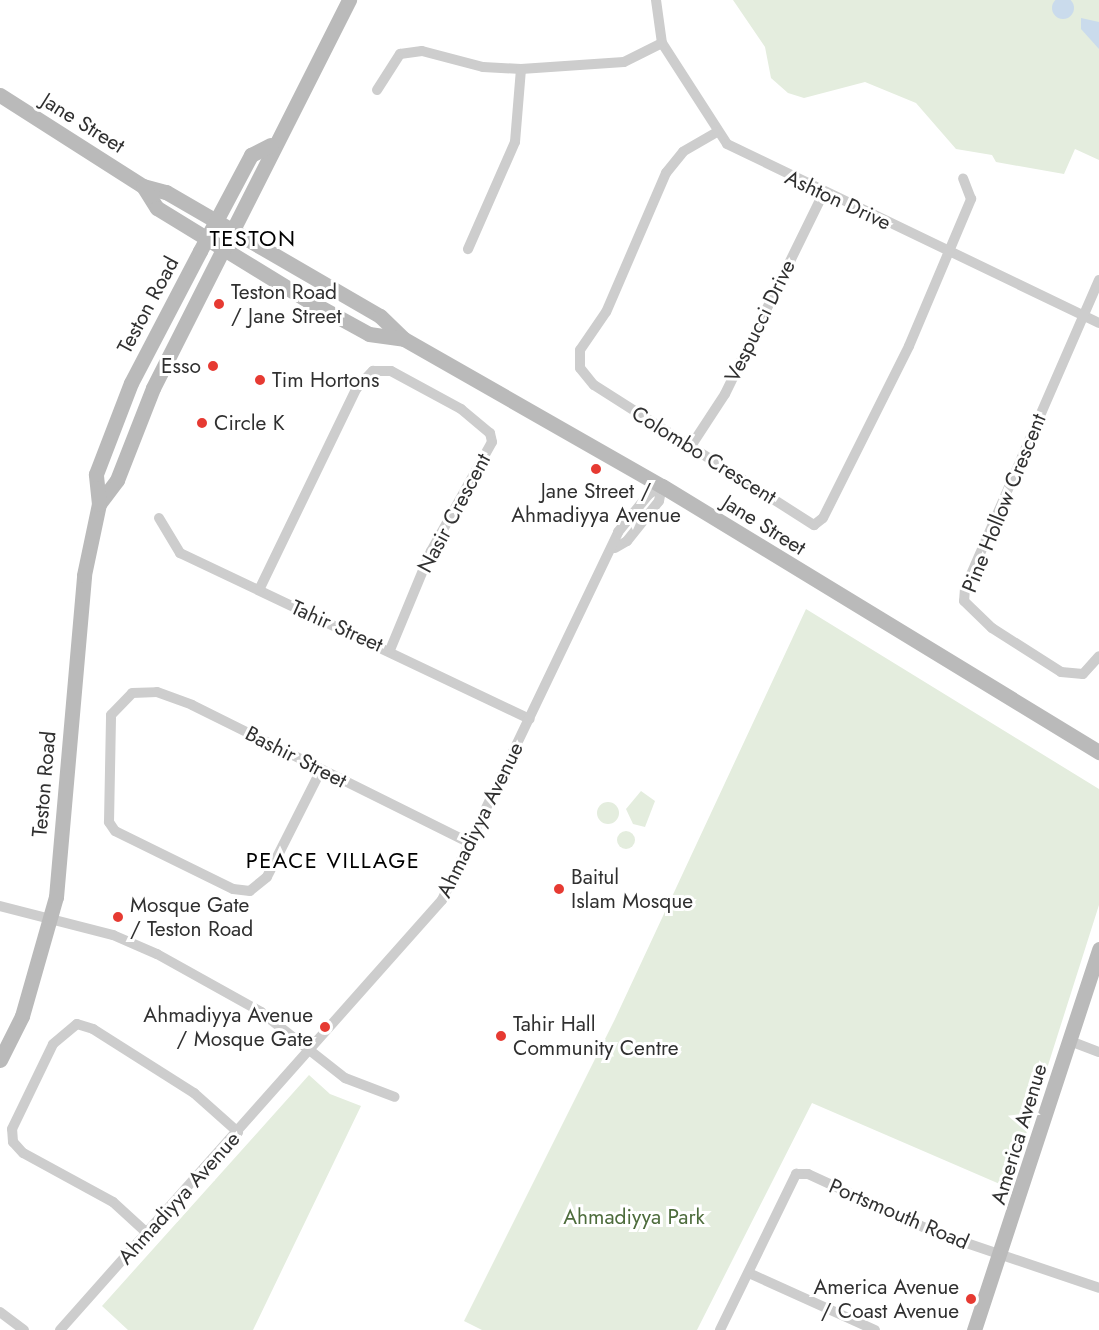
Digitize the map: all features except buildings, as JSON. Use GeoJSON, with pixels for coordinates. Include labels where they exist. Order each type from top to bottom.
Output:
{"type":"FeatureCollection","features":[{"type":"Feature","properties":{"kind":"main road","name":"Teston Road"},"geometry":{"type":"LineString","coordinates":[[99,504],[117,480],[153,387],[235,231],[272,145],[349,0]]}},
{"type":"Feature","properties":{"kind":"main road","name":"Jane Street"},"geometry":{"type":"LineString","coordinates":[[0,95],[143,186],[166,192],[380,316],[404,339],[662,486],[1099,751]]}},
{"type":"Feature","properties":{"kind":"main road","name":"Teston Road"},"geometry":{"type":"LineString","coordinates":[[0,1060],[22,1016],[50,920],[84,575],[99,504],[96,474],[130,383],[250,155],[272,145]]}},
{"type":"Feature","properties":{"kind":"main road","name":"Jane Street"},"geometry":{"type":"LineString","coordinates":[[143,186],[157,208],[369,334],[404,339]]}},
{"type":"Feature","properties":{"kind":"main road","name":"America Avenue"},"geometry":{"type":"LineString","coordinates":[[974,1330],[1003,1253],[1099,949]]}},
{"type":"Feature","properties":{"kind":"street","name":"Ashton Drive"},"geometry":{"type":"LineString","coordinates":[[656,0],[662,43],[717,132],[727,144],[823,194],[1099,323]]}},
{"type":"Feature","properties":{"kind":"street"},"geometry":{"type":"LineString","coordinates":[[377,90],[400,54],[422,51],[483,67],[521,69],[624,62],[662,43]]}},
{"type":"Feature","properties":{"kind":"street"},"geometry":{"type":"LineString","coordinates":[[468,249],[515,142],[521,69]]}},
{"type":"Feature","properties":{"kind":"street","name":"Colombo Crescent"},"geometry":{"type":"LineString","coordinates":[[717,132],[683,152],[666,173],[606,312],[578,360],[582,375],[594,385],[814,525],[823,518],[909,346],[948,252]]}},
{"type":"Feature","properties":{"kind":"street"},"geometry":{"type":"LineString","coordinates":[[948,252],[971,199],[963,178]]}},
{"type":"Feature","properties":{"kind":"street","name":"Vespucci Drive"},"geometry":{"type":"LineString","coordinates":[[691,446],[725,394],[823,194]]}},
{"type":"Feature","properties":{"kind":"street"},"geometry":{"type":"LineString","coordinates":[[1083,317],[1099,280]]}},
{"type":"Feature","properties":{"kind":"street","name":"Pine Hollow Crescent"},"geometry":{"type":"LineString","coordinates":[[1083,317],[965,588],[964,601],[992,628],[1061,672],[1083,674],[1099,656]]}},
{"type":"Feature","properties":{"kind":"street","name":"Nasir Crescent"},"geometry":{"type":"LineString","coordinates":[[259,590],[356,389],[373,371],[391,371],[461,409],[490,433],[492,442],[431,551],[390,650]]}},
{"type":"Feature","properties":{"kind":"street","name":"Ahmadiyya Avenue"},"geometry":{"type":"LineString","coordinates":[[60,1330],[148,1234],[437,906],[472,844],[590,586],[615,548],[618,532],[649,494],[662,486]]}},
{"type":"Feature","properties":{"kind":"street","name":"Tahir Street"},"geometry":{"type":"LineString","coordinates":[[159,518],[180,553],[390,650],[530,719]]}},
{"type":"Feature","properties":{"kind":"street","name":"Bashir Street"},"geometry":{"type":"LineString","coordinates":[[321,770],[267,877],[250,891],[233,889],[115,831],[109,822],[111,716],[118,703],[132,693],[157,693],[192,705],[472,844]]}},
{"type":"Feature","properties":{"kind":"street"},"geometry":{"type":"LineString","coordinates":[[0,906],[113,935],[156,954],[261,1012],[345,1078],[394,1097]]}},
{"type":"Feature","properties":{"kind":"street"},"geometry":{"type":"LineString","coordinates":[[148,1234],[113,1202],[23,1153],[13,1142],[12,1129],[53,1044],[78,1024],[93,1029],[194,1093],[238,1132]]}},
{"type":"Feature","properties":{"kind":"street"},"geometry":{"type":"LineString","coordinates":[[1070,1041],[1099,1052]]}},
{"type":"Feature","properties":{"kind":"street","name":"Portsmouth Road"},"geometry":{"type":"LineString","coordinates":[[750,1274],[796,1174],[808,1174],[934,1232],[1003,1253],[1099,1288]]}},
{"type":"Feature","properties":{"kind":"street"},"geometry":{"type":"LineString","coordinates":[[720,1330],[750,1274],[875,1330]]}},
{"type":"Feature","properties":{"kind":"street"},"geometry":{"type":"LineString","coordinates":[[0,1312],[24,1330]]}},
{"type":"Feature","properties":{"kind":"green space"},"geometry":{"type":"Polygon","coordinates":[[[733,0],[1099,0],[1099,160],[1075,149],[1064,174],[996,162],[992,155],[956,149],[916,103],[865,82],[804,98],[788,93],[771,78],[765,47],[733,0]]]}},
{"type":"Feature","properties":{"kind":"green space","name":"Ahmadiyya Park"},"geometry":{"type":"Polygon","coordinates":[[[806,609],[1099,789],[1099,905],[1009,1188],[812,1103],[697,1330],[482,1330],[464,1321],[615,1019],[806,609]]]}},
{"type":"Feature","properties":{"kind":"green space"},"geometry":{"type":"Polygon","coordinates":[[[641,791],[655,801],[645,827],[633,824],[626,809],[641,791]]]}},
{"type":"Feature","properties":{"kind":"green space"},"geometry":{"type":"Polygon","coordinates":[[[608,802],[616,805],[619,813],[616,821],[608,824],[600,821],[597,813],[600,805],[608,802]]]}},
{"type":"Feature","properties":{"kind":"green space"},"geometry":{"type":"Polygon","coordinates":[[[622,831],[630,831],[635,836],[633,847],[622,849],[617,844],[617,836],[622,831]]]}},
{"type":"Feature","properties":{"kind":"green space"},"geometry":{"type":"Polygon","coordinates":[[[309,1075],[330,1094],[361,1106],[253,1330],[128,1330],[102,1306],[309,1075]]]}},
{"type":"Feature","properties":{"kind":"water"},"geometry":{"type":"Polygon","coordinates":[[[1063,-3],[1071,0],[1074,8],[1071,16],[1063,19],[1055,16],[1052,8],[1055,0],[1063,-3]]]}},
{"type":"Feature","properties":{"kind":"water"},"geometry":{"type":"Polygon","coordinates":[[[1081,18],[1099,22],[1099,49],[1081,29],[1081,18]]]}},
{"type":"Feature","properties":{"kind":"place","name":"Teston Road / Jane Street"},"geometry":{"type":"Point","coordinates":[219,304]}},
{"type":"Feature","properties":{"kind":"place","name":"Esso"},"geometry":{"type":"Point","coordinates":[213,366]}},
{"type":"Feature","properties":{"kind":"place","name":"Tim Hortons"},"geometry":{"type":"Point","coordinates":[260,380]}},
{"type":"Feature","properties":{"kind":"place","name":"Circle K"},"geometry":{"type":"Point","coordinates":[202,423]}},
{"type":"Feature","properties":{"kind":"place","name":"Jane Street / Ahmadiyya Avenue"},"geometry":{"type":"Point","coordinates":[596,469]}},
{"type":"Feature","properties":{"kind":"place","name":"Baitul Islam Mosque"},"geometry":{"type":"Point","coordinates":[559,889]}},
{"type":"Feature","properties":{"kind":"place","name":"Mosque Gate / Teston Road"},"geometry":{"type":"Point","coordinates":[118,917]}},
{"type":"Feature","properties":{"kind":"place","name":"Ahmadiyya Avenue / Mosque Gate"},"geometry":{"type":"Point","coordinates":[325,1027]}},
{"type":"Feature","properties":{"kind":"place","name":"Tahir Hall Community Centre"},"geometry":{"type":"Point","coordinates":[501,1036]}},
{"type":"Feature","properties":{"kind":"place","name":"America Avenue / Coast Avenue"},"geometry":{"type":"Point","coordinates":[971,1299]}},
{"type":"Feature","properties":{"kind":"district","name":"TESTON"},"geometry":{"type":"Point","coordinates":[253,239]}},
{"type":"Feature","properties":{"kind":"district","name":"PEACE VILLAGE"},"geometry":{"type":"Point","coordinates":[333,861]}}]}
